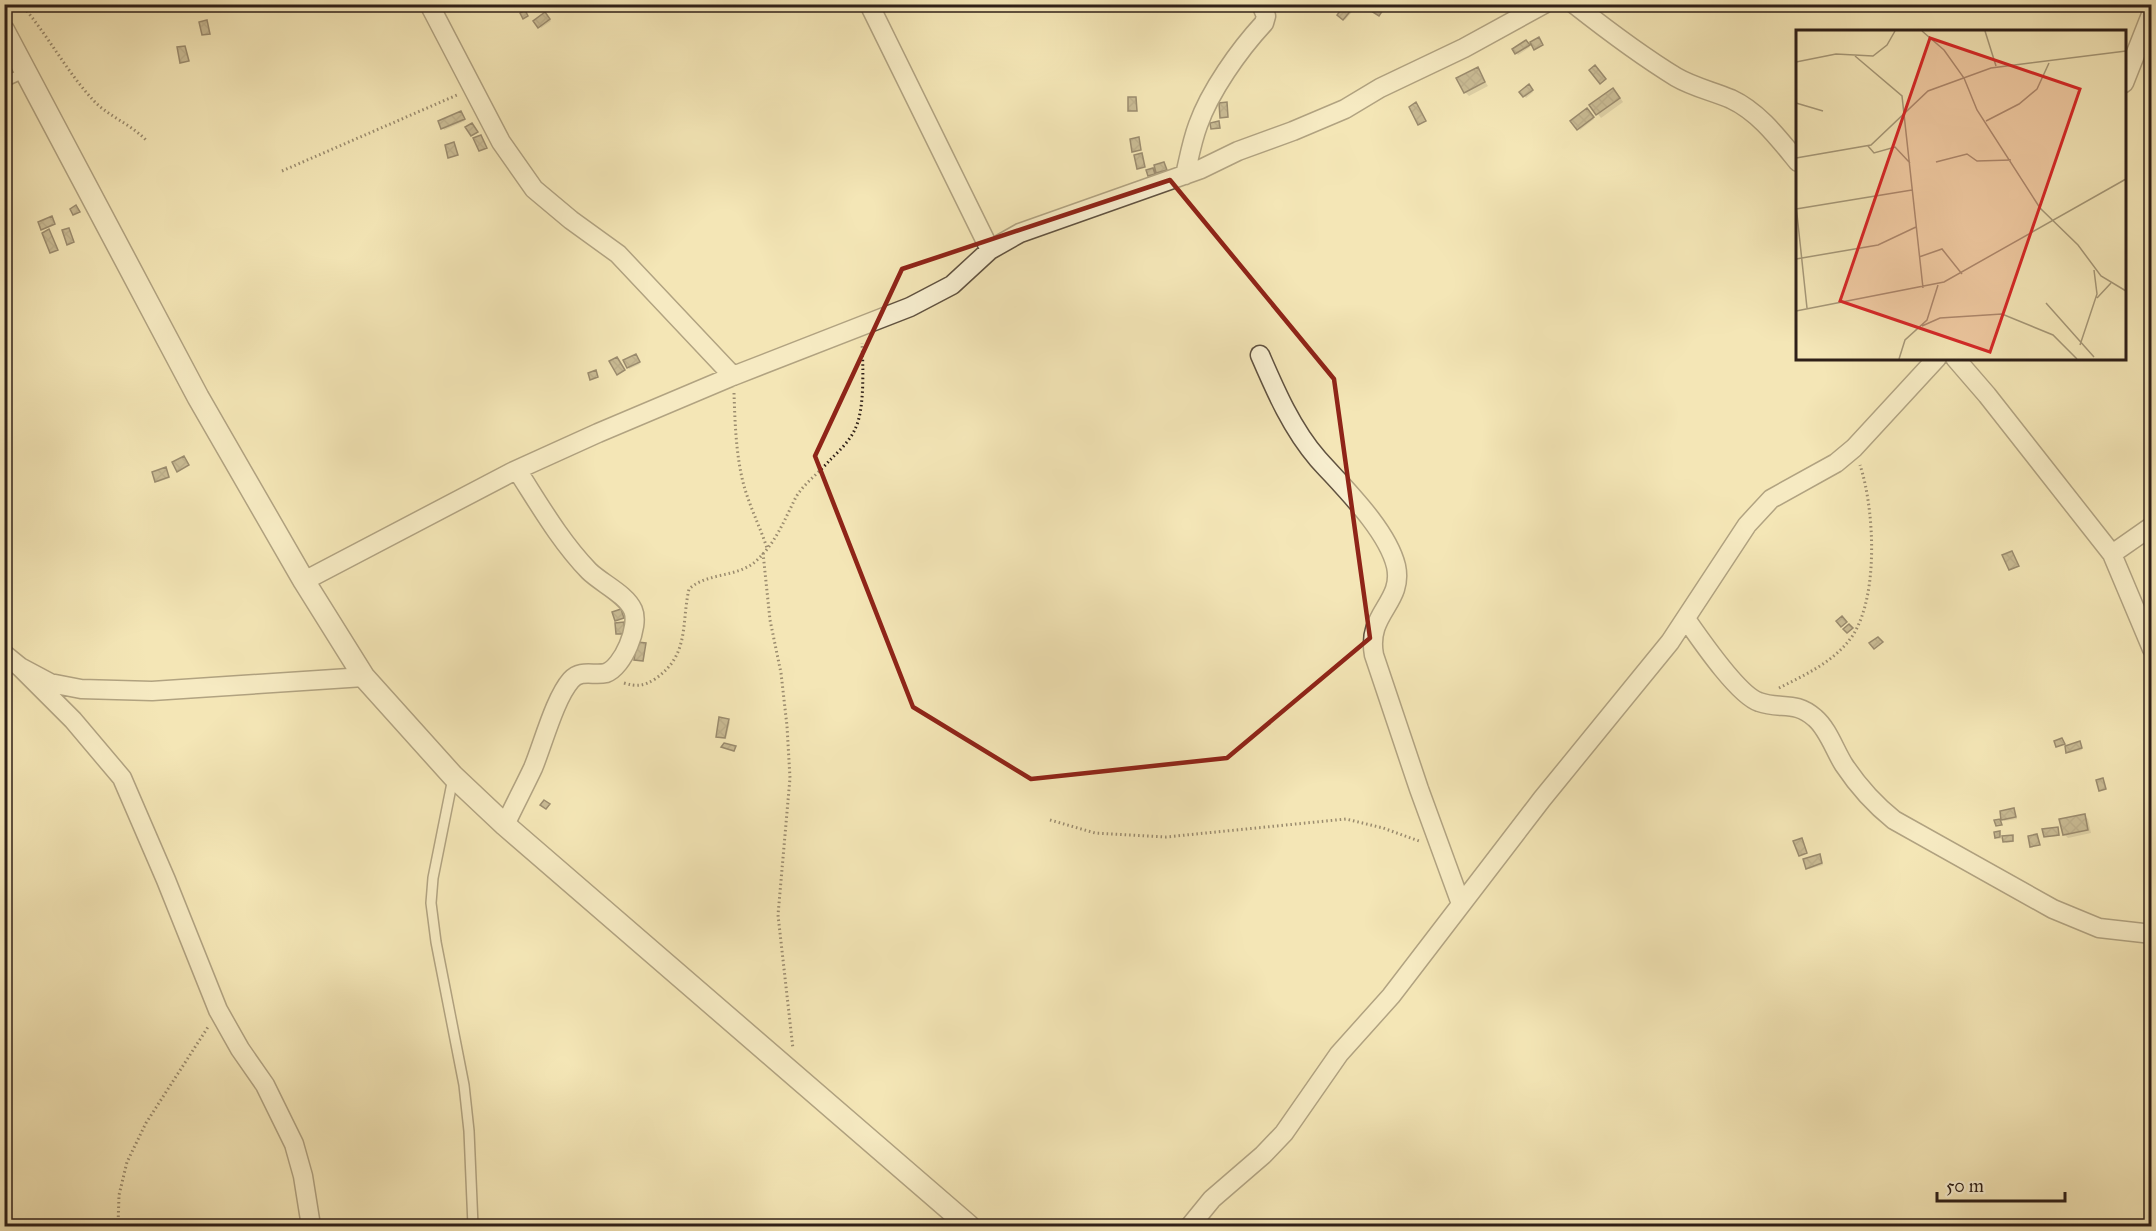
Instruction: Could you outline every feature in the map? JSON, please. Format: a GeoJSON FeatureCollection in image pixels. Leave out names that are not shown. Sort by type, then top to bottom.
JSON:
{"type":"FeatureCollection","features":[{"type":"Feature","properties":{"kind":"street"},"geometry":{"type":"LineString","coordinates":[[429,4],[501,142],[534,189],[571,220],[618,254],[733,376]]}},
{"type":"Feature","properties":{"kind":"street"},"geometry":{"type":"LineString","coordinates":[[869,4],[990,250]]}},
{"type":"Feature","properties":{"kind":"street"},"geometry":{"type":"LineString","coordinates":[[1185,175],[1197,126],[1204,108],[1215,88],[1264,23],[1266,16],[1261,4]]}},
{"type":"Feature","properties":{"kind":"street"},"geometry":{"type":"LineString","coordinates":[[304,581],[517,470],[598,433],[733,376],[910,308],[952,285],[990,250],[1020,233],[1185,175],[1238,151],[1345,110],[1380,88],[1464,48],[1544,4]]}},
{"type":"Feature","properties":{"kind":"street"},"geometry":{"type":"LineString","coordinates":[[1574,4],[1648,60],[1703,90],[1732,100],[1762,120],[1796,161]]}},
{"type":"Feature","properties":{"kind":"street"},"geometry":{"type":"LineString","coordinates":[[2126,78],[2151,12]]}},
{"type":"Feature","properties":{"kind":"street"},"geometry":{"type":"LineString","coordinates":[[4,31],[198,397],[304,581],[364,677],[453,776],[504,825],[969,1227]]}},
{"type":"Feature","properties":{"kind":"street"},"geometry":{"type":"LineString","coordinates":[[1260,355],[1281,403],[1298,430],[1317,458],[1337,478],[1376,527],[1395,562],[1398,578],[1396,592],[1375,625],[1371,640],[1372,647],[1407,756],[1461,903]]}},
{"type":"Feature","properties":{"kind":"street"},"geometry":{"type":"LineString","coordinates":[[1190,1227],[1212,1199],[1263,1155],[1284,1133],[1339,1054],[1391,996],[1542,799],[1652,666],[1686,620],[1747,525],[1764,505],[1836,463],[1854,448],[1934,360]]}},
{"type":"Feature","properties":{"kind":"street"},"geometry":{"type":"LineString","coordinates":[[1957,360],[2112,554],[2151,649]]}},
{"type":"Feature","properties":{"kind":"street"},"geometry":{"type":"LineString","coordinates":[[504,825],[532,768],[566,688],[577,675],[587,673],[597,675],[614,669],[623,657],[633,634],[635,618],[633,609],[625,598],[589,570],[546,515],[517,470]]}},
{"type":"Feature","properties":{"kind":"street"},"geometry":{"type":"LineString","coordinates":[[2112,554],[2151,526]]}},
{"type":"Feature","properties":{"kind":"street"},"geometry":{"type":"LineString","coordinates":[[1686,620],[1742,690],[1756,702],[1774,706],[1794,706],[1817,719],[1859,786],[1877,806],[1894,820],[2053,909],[2099,928],[2151,934]]}},
{"type":"Feature","properties":{"kind":"street"},"geometry":{"type":"LineString","coordinates":[[4,654],[73,720],[122,778],[218,1010],[265,1085],[294,1144],[303,1176],[311,1227]]}},
{"type":"Feature","properties":{"kind":"street"},"geometry":{"type":"LineString","coordinates":[[20,667],[50,683],[81,689],[114,691],[152,691],[364,677]]}},
{"type":"Feature","properties":{"kind":"lane"},"geometry":{"type":"LineString","coordinates":[[4,82],[26,72]]}},
{"type":"Feature","properties":{"kind":"lane"},"geometry":{"type":"LineString","coordinates":[[453,776],[433,878],[431,903],[438,954],[465,1096],[471,1153],[473,1227]]}},
{"type":"Feature","properties":{"kind":"path"},"geometry":{"type":"LineString","coordinates":[[21,4],[73,76],[96,103],[135,128],[146,140]]}},
{"type":"Feature","properties":{"kind":"path"},"geometry":{"type":"LineString","coordinates":[[282,171],[473,89]]}},
{"type":"Feature","properties":{"kind":"path"},"geometry":{"type":"LineString","coordinates":[[597,675],[634,686],[648,683],[660,676],[680,652],[689,589],[702,580],[732,573],[748,566],[767,548],[783,526],[795,499],[854,432],[858,424],[863,373],[862,326]]}},
{"type":"Feature","properties":{"kind":"path"},"geometry":{"type":"LineString","coordinates":[[733,376],[735,428],[740,471],[744,488],[767,548]]}},
{"type":"Feature","properties":{"kind":"path"},"geometry":{"type":"LineString","coordinates":[[1756,702],[1824,663],[1847,643],[1857,627],[1868,585],[1872,555],[1872,525],[1863,474],[1854,448]]}},
{"type":"Feature","properties":{"kind":"path"},"geometry":{"type":"LineString","coordinates":[[763,553],[770,620],[781,673],[788,736],[790,778],[778,915],[796,1077]]}},
{"type":"Feature","properties":{"kind":"path"},"geometry":{"type":"LineString","coordinates":[[1050,820],[1095,833],[1166,837],[1346,819],[1408,837],[1442,853]]}},
{"type":"Feature","properties":{"kind":"path"},"geometry":{"type":"LineString","coordinates":[[118,1227],[119,1195],[127,1162],[147,1123],[218,1010]]}},
{"type":"Feature","properties":{"kind":"highlighted area"},"geometry":{"type":"Polygon","coordinates":[[[1170,180],[1334,379],[1370,638],[1227,758],[1031,779],[913,707],[815,456],[902,269],[1170,180]]]}},
{"type":"Feature","properties":{"kind":"building"},"geometry":{"type":"Polygon","coordinates":[[[1345,4],[1353,8],[1343,20],[1337,15],[1345,4]]]}},
{"type":"Feature","properties":{"kind":"building"},"geometry":{"type":"Polygon","coordinates":[[[1375,4],[1385,7],[1379,16],[1371,11],[1375,4]]]}},
{"type":"Feature","properties":{"kind":"building"},"geometry":{"type":"Polygon","coordinates":[[[525,10],[528,16],[523,19],[520,13],[525,10]]]}},
{"type":"Feature","properties":{"kind":"building"},"geometry":{"type":"Polygon","coordinates":[[[545,12],[550,19],[538,28],[533,21],[545,12]]]}},
{"type":"Feature","properties":{"kind":"building"},"geometry":{"type":"Polygon","coordinates":[[[207,20],[210,34],[202,35],[199,22],[207,20]]]}},
{"type":"Feature","properties":{"kind":"building"},"geometry":{"type":"Polygon","coordinates":[[[1539,37],[1543,45],[1534,50],[1530,42],[1539,37]]]}},
{"type":"Feature","properties":{"kind":"building"},"geometry":{"type":"Polygon","coordinates":[[[1526,40],[1530,45],[1515,54],[1512,49],[1526,40]]]}},
{"type":"Feature","properties":{"kind":"building"},"geometry":{"type":"Polygon","coordinates":[[[185,46],[189,61],[180,63],[177,47],[185,46]]]}},
{"type":"Feature","properties":{"kind":"building"},"geometry":{"type":"Polygon","coordinates":[[[1595,65],[1606,79],[1600,84],[1589,70],[1595,65]]]}},
{"type":"Feature","properties":{"kind":"building"},"geometry":{"type":"Polygon","coordinates":[[[1478,67],[1485,82],[1464,93],[1456,78],[1478,67]]]}},
{"type":"Feature","properties":{"kind":"building"},"geometry":{"type":"Polygon","coordinates":[[[1529,84],[1533,90],[1523,97],[1519,92],[1529,84]]]}},
{"type":"Feature","properties":{"kind":"building"},"geometry":{"type":"Polygon","coordinates":[[[1613,88],[1620,98],[1596,115],[1589,105],[1613,88]]]}},
{"type":"Feature","properties":{"kind":"building"},"geometry":{"type":"Polygon","coordinates":[[[1128,97],[1136,97],[1137,111],[1128,111],[1128,97]]]}},
{"type":"Feature","properties":{"kind":"building"},"geometry":{"type":"Polygon","coordinates":[[[1227,102],[1228,117],[1220,118],[1219,103],[1227,102]]]}},
{"type":"Feature","properties":{"kind":"building"},"geometry":{"type":"Polygon","coordinates":[[[1416,102],[1426,121],[1418,125],[1409,107],[1416,102]]]}},
{"type":"Feature","properties":{"kind":"building"},"geometry":{"type":"Polygon","coordinates":[[[1587,108],[1594,117],[1577,130],[1570,121],[1587,108]]]}},
{"type":"Feature","properties":{"kind":"building"},"geometry":{"type":"Polygon","coordinates":[[[461,111],[465,119],[441,129],[438,121],[461,111]]]}},
{"type":"Feature","properties":{"kind":"building"},"geometry":{"type":"Polygon","coordinates":[[[1219,121],[1220,128],[1211,129],[1210,123],[1219,121]]]}},
{"type":"Feature","properties":{"kind":"building"},"geometry":{"type":"Polygon","coordinates":[[[472,123],[478,132],[471,136],[465,127],[472,123]]]}},
{"type":"Feature","properties":{"kind":"building"},"geometry":{"type":"Polygon","coordinates":[[[481,135],[487,148],[479,151],[473,138],[481,135]]]}},
{"type":"Feature","properties":{"kind":"building"},"geometry":{"type":"Polygon","coordinates":[[[1139,137],[1141,150],[1132,152],[1130,139],[1139,137]]]}},
{"type":"Feature","properties":{"kind":"building"},"geometry":{"type":"Polygon","coordinates":[[[454,142],[458,155],[448,158],[445,145],[454,142]]]}},
{"type":"Feature","properties":{"kind":"building"},"geometry":{"type":"Polygon","coordinates":[[[1142,153],[1145,167],[1137,169],[1134,155],[1142,153]]]}},
{"type":"Feature","properties":{"kind":"building"},"geometry":{"type":"Polygon","coordinates":[[[1164,162],[1167,170],[1156,173],[1154,165],[1164,162]]]}},
{"type":"Feature","properties":{"kind":"building"},"geometry":{"type":"Polygon","coordinates":[[[1153,168],[1155,174],[1148,176],[1146,170],[1153,168]]]}},
{"type":"Feature","properties":{"kind":"building"},"geometry":{"type":"Polygon","coordinates":[[[76,205],[80,212],[73,215],[70,209],[76,205]]]}},
{"type":"Feature","properties":{"kind":"building"},"geometry":{"type":"Polygon","coordinates":[[[52,216],[55,224],[41,230],[38,222],[52,216]]]}},
{"type":"Feature","properties":{"kind":"building"},"geometry":{"type":"Polygon","coordinates":[[[69,228],[74,242],[67,245],[62,230],[69,228]]]}},
{"type":"Feature","properties":{"kind":"building"},"geometry":{"type":"Polygon","coordinates":[[[49,229],[58,250],[50,253],[42,233],[49,229]]]}},
{"type":"Feature","properties":{"kind":"building"},"geometry":{"type":"Polygon","coordinates":[[[636,354],[640,362],[627,368],[623,360],[636,354]]]}},
{"type":"Feature","properties":{"kind":"building"},"geometry":{"type":"Polygon","coordinates":[[[617,357],[625,370],[617,375],[609,361],[617,357]]]}},
{"type":"Feature","properties":{"kind":"building"},"geometry":{"type":"Polygon","coordinates":[[[596,370],[598,377],[590,380],[588,373],[596,370]]]}},
{"type":"Feature","properties":{"kind":"building"},"geometry":{"type":"Polygon","coordinates":[[[184,456],[189,465],[177,472],[172,462],[184,456]]]}},
{"type":"Feature","properties":{"kind":"building"},"geometry":{"type":"Polygon","coordinates":[[[166,467],[169,477],[155,482],[152,472],[166,467]]]}},
{"type":"Feature","properties":{"kind":"building"},"geometry":{"type":"Polygon","coordinates":[[[2012,551],[2019,566],[2009,570],[2002,555],[2012,551]]]}},
{"type":"Feature","properties":{"kind":"building"},"geometry":{"type":"Polygon","coordinates":[[[621,609],[624,618],[615,621],[612,612],[621,609]]]}},
{"type":"Feature","properties":{"kind":"building"},"geometry":{"type":"Polygon","coordinates":[[[1842,616],[1847,622],[1841,627],[1836,621],[1842,616]]]}},
{"type":"Feature","properties":{"kind":"building"},"geometry":{"type":"Polygon","coordinates":[[[624,622],[625,634],[616,634],[615,623],[624,622]]]}},
{"type":"Feature","properties":{"kind":"building"},"geometry":{"type":"Polygon","coordinates":[[[1849,624],[1853,628],[1847,633],[1843,629],[1849,624]]]}},
{"type":"Feature","properties":{"kind":"building"},"geometry":{"type":"Polygon","coordinates":[[[1878,637],[1883,642],[1874,649],[1869,643],[1878,637]]]}},
{"type":"Feature","properties":{"kind":"building"},"geometry":{"type":"Polygon","coordinates":[[[637,642],[646,643],[643,661],[634,660],[637,642]]]}},
{"type":"Feature","properties":{"kind":"building"},"geometry":{"type":"Polygon","coordinates":[[[719,717],[729,719],[725,738],[716,737],[719,717]]]}},
{"type":"Feature","properties":{"kind":"building"},"geometry":{"type":"Polygon","coordinates":[[[2062,738],[2065,744],[2056,747],[2054,741],[2062,738]]]}},
{"type":"Feature","properties":{"kind":"building"},"geometry":{"type":"Polygon","coordinates":[[[2080,741],[2082,748],[2066,753],[2065,746],[2080,741]]]}},
{"type":"Feature","properties":{"kind":"building"},"geometry":{"type":"Polygon","coordinates":[[[724,743],[736,746],[734,751],[721,747],[724,743]]]}},
{"type":"Feature","properties":{"kind":"building"},"geometry":{"type":"Polygon","coordinates":[[[2103,778],[2106,789],[2099,791],[2096,780],[2103,778]]]}},
{"type":"Feature","properties":{"kind":"building"},"geometry":{"type":"Polygon","coordinates":[[[544,800],[550,804],[546,809],[540,805],[544,800]]]}},
{"type":"Feature","properties":{"kind":"building"},"geometry":{"type":"Polygon","coordinates":[[[2014,808],[2016,817],[2001,820],[2000,811],[2014,808]]]}},
{"type":"Feature","properties":{"kind":"building"},"geometry":{"type":"Polygon","coordinates":[[[2085,814],[2088,830],[2063,835],[2059,819],[2085,814]]]}},
{"type":"Feature","properties":{"kind":"building"},"geometry":{"type":"Polygon","coordinates":[[[2000,819],[2002,825],[1996,826],[1994,820],[2000,819]]]}},
{"type":"Feature","properties":{"kind":"building"},"geometry":{"type":"Polygon","coordinates":[[[2058,827],[2059,835],[2044,837],[2042,829],[2058,827]]]}},
{"type":"Feature","properties":{"kind":"building"},"geometry":{"type":"Polygon","coordinates":[[[2000,831],[2000,837],[1995,838],[1994,832],[2000,831]]]}},
{"type":"Feature","properties":{"kind":"building"},"geometry":{"type":"Polygon","coordinates":[[[2037,834],[2040,845],[2030,847],[2028,836],[2037,834]]]}},
{"type":"Feature","properties":{"kind":"building"},"geometry":{"type":"Polygon","coordinates":[[[2013,835],[2013,841],[2003,842],[2002,836],[2013,835]]]}},
{"type":"Feature","properties":{"kind":"building"},"geometry":{"type":"Polygon","coordinates":[[[1802,838],[1807,853],[1799,856],[1793,841],[1802,838]]]}},
{"type":"Feature","properties":{"kind":"building"},"geometry":{"type":"Polygon","coordinates":[[[1820,854],[1822,863],[1806,869],[1803,859],[1820,854]]]}}]}
